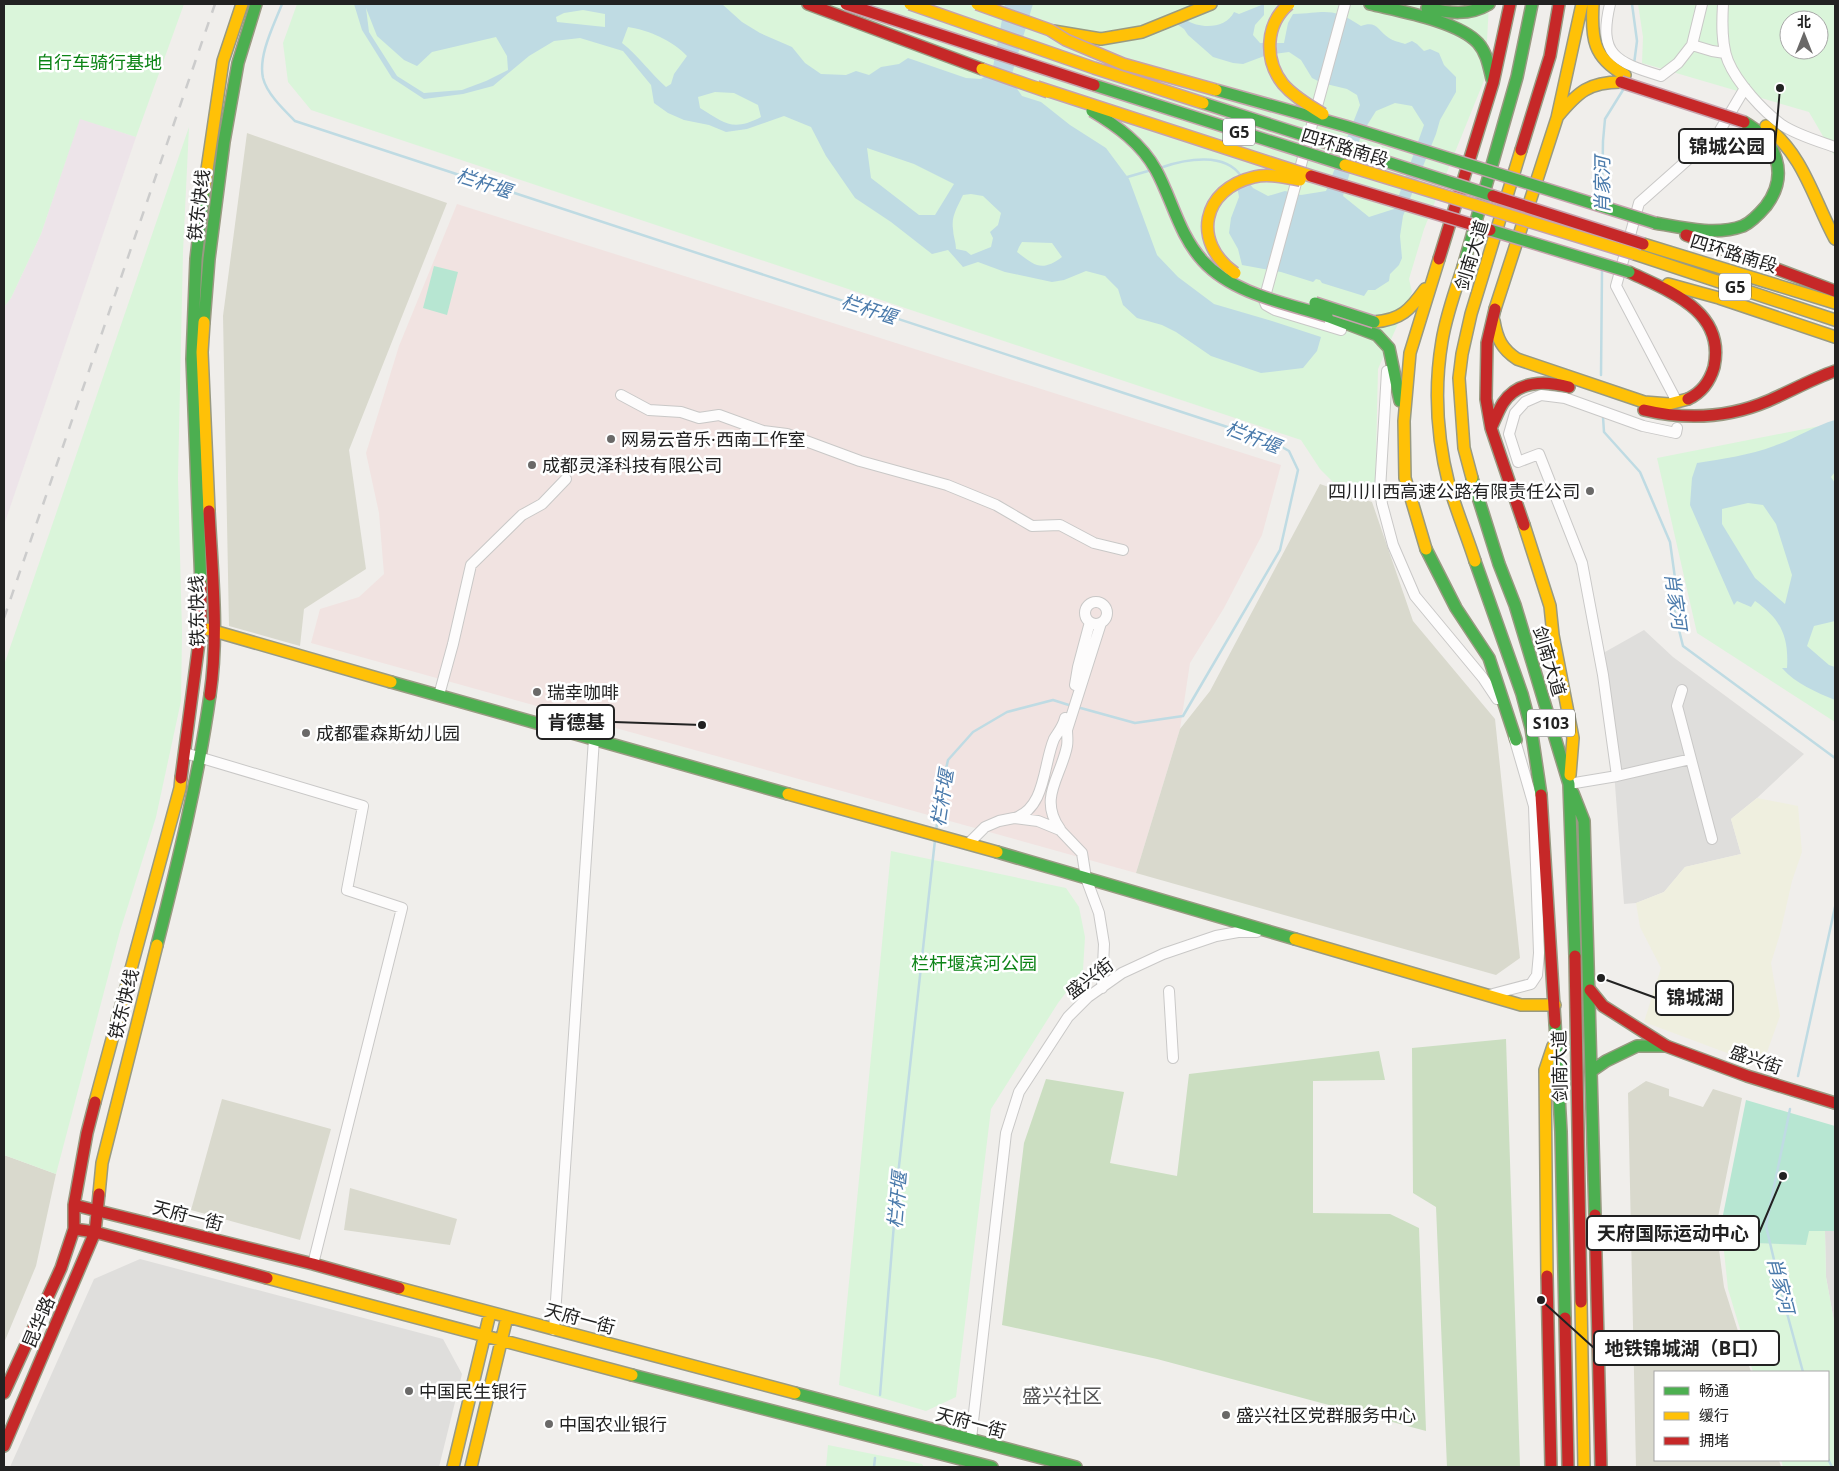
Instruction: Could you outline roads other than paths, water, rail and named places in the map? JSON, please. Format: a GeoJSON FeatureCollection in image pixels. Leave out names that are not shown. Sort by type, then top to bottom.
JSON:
{"type":"FeatureCollection","features":[{"type":"Feature","properties":{"kind":"main road","name":"铁东快线"},"geometry":{"type":"LineString","coordinates":[[74,1204],[87,1133],[180,788],[185,753],[201,627],[201,578],[192,359],[196,259],[210,142],[222,70],[242,4]]}},
{"type":"Feature","properties":{"kind":"main road","name":"铁东快线"},"geometry":{"type":"LineString","coordinates":[[97,1211],[102,1163],[107,1140],[182,845],[201,757],[213,675],[215,631],[202,352],[209,259],[224,142],[238,63],[256,4]]}},
{"type":"Feature","properties":{"kind":"main road"},"geometry":{"type":"LineString","coordinates":[[808,4],[1038,88],[1351,189],[1719,298],[1835,337]]}},
{"type":"Feature","properties":{"kind":"main road","name":"四环路南段"},"geometry":{"type":"LineString","coordinates":[[846,4],[1262,140],[1635,254],[1835,320]]}},
{"type":"Feature","properties":{"kind":"main road","name":"四环路南段"},"geometry":{"type":"LineString","coordinates":[[910,4],[1104,71],[1643,244],[1835,303]]}},
{"type":"Feature","properties":{"kind":"main road"},"geometry":{"type":"LineString","coordinates":[[977,4],[1050,30],[1101,38],[1142,32],[1211,4]]}},
{"type":"Feature","properties":{"kind":"main road"},"geometry":{"type":"LineString","coordinates":[[1289,4],[1280,10],[1272,24],[1271,60],[1278,79],[1297,98],[1345,126]]}},
{"type":"Feature","properties":{"kind":"main road"},"geometry":{"type":"LineString","coordinates":[[1370,4],[1454,27],[1476,40],[1488,60],[1493,83]]}},
{"type":"Feature","properties":{"kind":"main road"},"geometry":{"type":"LineString","coordinates":[[1412,4],[1447,13],[1466,13],[1488,4]]}},
{"type":"Feature","properties":{"kind":"main road"},"geometry":{"type":"LineString","coordinates":[[1510,4],[1493,83],[1410,353],[1404,421],[1405,478],[1426,546],[1456,608],[1489,658],[1516,740]]}},
{"type":"Feature","properties":{"kind":"main road","name":"剑南大道"},"geometry":{"type":"LineString","coordinates":[[1532,4],[1528,31],[1478,221],[1454,294],[1442,339],[1437,399],[1438,433],[1449,485],[1512,662],[1531,728],[1542,800],[1555,1006],[1554,1043],[1561,1132],[1568,1467]]}},
{"type":"Feature","properties":{"kind":"main road","name":"剑南大道"},"geometry":{"type":"LineString","coordinates":[[1559,4],[1550,56],[1471,314],[1458,378],[1464,448],[1476,494],[1499,564],[1515,605],[1569,784],[1573,868],[1584,1467]]}},
{"type":"Feature","properties":{"kind":"main road"},"geometry":{"type":"LineString","coordinates":[[1582,4],[1556,118],[1493,314],[1487,343],[1485,369],[1486,399],[1490,428],[1525,527],[1550,606],[1553,635],[1573,738],[1569,784],[1584,821],[1593,1070],[1601,1467]]}},
{"type":"Feature","properties":{"kind":"main road"},"geometry":{"type":"LineString","coordinates":[[1593,4],[1592,29],[1595,44],[1603,59],[1617,71],[1629,73],[1773,130],[1795,155],[1806,175],[1826,224],[1835,239]]}},
{"type":"Feature","properties":{"kind":"main road"},"geometry":{"type":"LineString","coordinates":[[1050,30],[1066,40],[1123,64],[1345,126],[1655,223],[1835,291]]}},
{"type":"Feature","properties":{"kind":"main road"},"geometry":{"type":"LineString","coordinates":[[1556,118],[1577,94],[1585,89],[1629,73]]}},
{"type":"Feature","properties":{"kind":"main road"},"geometry":{"type":"LineString","coordinates":[[1038,88],[1082,106],[1134,140],[1155,169],[1184,232],[1196,252],[1213,270],[1240,287],[1377,335],[1389,348],[1404,421]]}},
{"type":"Feature","properties":{"kind":"main road"},"geometry":{"type":"LineString","coordinates":[[1655,223],[1701,231],[1728,229],[1743,225],[1757,217],[1767,206],[1774,196],[1778,184],[1777,159],[1774,148],[1745,118]]}},
{"type":"Feature","properties":{"kind":"main road"},"geometry":{"type":"LineString","coordinates":[[1351,189],[1286,177],[1256,177],[1238,184],[1221,195],[1208,214],[1206,233],[1213,252],[1231,271],[1244,278],[1374,322],[1390,321],[1411,309],[1433,276]]}},
{"type":"Feature","properties":{"kind":"main road"},"geometry":{"type":"LineString","coordinates":[[1493,314],[1496,340],[1509,354],[1517,359],[1644,402],[1678,403],[1693,397],[1704,386],[1714,369],[1716,356],[1710,329],[1704,319],[1691,306],[1671,292],[1629,272]]}},
{"type":"Feature","properties":{"kind":"main road"},"geometry":{"type":"LineString","coordinates":[[1490,428],[1507,398],[1519,389],[1534,382],[1552,382],[1645,411],[1671,416],[1710,417],[1735,413],[1758,405],[1835,371]]}},
{"type":"Feature","properties":{"kind":"main road"},"geometry":{"type":"LineString","coordinates":[[201,627],[920,832],[968,844],[1278,934]]}},
{"type":"Feature","properties":{"kind":"main road","name":"盛兴街"},"geometry":{"type":"LineString","coordinates":[[1278,934],[1521,1005],[1555,1006]]}},
{"type":"Feature","properties":{"kind":"main road"},"geometry":{"type":"LineString","coordinates":[[1590,990],[1603,1006],[1666,1046]]}},
{"type":"Feature","properties":{"kind":"main road"},"geometry":{"type":"LineString","coordinates":[[1551,1467],[1548,1384],[1545,1070],[1554,1043]]}},
{"type":"Feature","properties":{"kind":"main road"},"geometry":{"type":"LineString","coordinates":[[1593,1070],[1606,1061],[1637,1046],[1666,1046]]}},
{"type":"Feature","properties":{"kind":"main road","name":"盛兴街"},"geometry":{"type":"LineString","coordinates":[[1666,1046],[1747,1076],[1835,1103]]}},
{"type":"Feature","properties":{"kind":"main road","name":"天府一街"},"geometry":{"type":"LineString","coordinates":[[74,1204],[313,1264],[490,1313],[1076,1467]]}},
{"type":"Feature","properties":{"kind":"main road","name":"昆华路"},"geometry":{"type":"LineString","coordinates":[[4,1393],[61,1268],[74,1228],[74,1204]]}},
{"type":"Feature","properties":{"kind":"main road","name":"昆华路"},"geometry":{"type":"LineString","coordinates":[[4,1446],[95,1232],[97,1211]]}},
{"type":"Feature","properties":{"kind":"main road"},"geometry":{"type":"LineString","coordinates":[[74,1228],[967,1464],[992,1467]]}},
{"type":"Feature","properties":{"kind":"main road"},"geometry":{"type":"LineString","coordinates":[[453,1467],[490,1313]]}},
{"type":"Feature","properties":{"kind":"main road"},"geometry":{"type":"LineString","coordinates":[[471,1467],[507,1317]]}},
{"type":"Feature","properties":{"kind":"main road"},"geometry":{"type":"LineString","coordinates":[[967,1464],[971,1439]]}},
{"type":"Feature","properties":{"kind":"street"},"geometry":{"type":"LineString","coordinates":[[1440,4],[1463,8],[1477,4]]}},
{"type":"Feature","properties":{"kind":"street"},"geometry":{"type":"LineString","coordinates":[[1610,4],[1606,23],[1608,47],[1629,73],[1661,76],[1678,63],[1692,45],[1702,4]]}},
{"type":"Feature","properties":{"kind":"street"},"geometry":{"type":"LineString","coordinates":[[1723,4],[1722,22],[1725,53],[1745,88],[1783,126],[1835,147]]}},
{"type":"Feature","properties":{"kind":"street"},"geometry":{"type":"LineString","coordinates":[[1344,5],[1264,300],[1266,305],[1275,310],[1361,336],[1376,346],[1386,361],[1388,376],[1380,490],[1393,545],[1414,596],[1483,678],[1502,707],[1516,740],[1534,806],[1539,953],[1537,975],[1531,984],[1489,995]]}},
{"type":"Feature","properties":{"kind":"street"},"geometry":{"type":"LineString","coordinates":[[1692,45],[1725,53]]}},
{"type":"Feature","properties":{"kind":"street"},"geometry":{"type":"LineString","coordinates":[[1676,400],[1616,286],[1640,203],[1719,132],[1745,88]]}},
{"type":"Feature","properties":{"kind":"street"},"geometry":{"type":"LineString","coordinates":[[620,395],[649,410],[681,412],[699,418],[719,415],[763,431],[787,434],[860,461],[946,485],[996,505],[1032,526],[1060,525],[1094,543],[1123,550]]}},
{"type":"Feature","properties":{"kind":"street"},"geometry":{"type":"LineString","coordinates":[[1617,776],[1603,675],[1582,563],[1539,454],[1518,462],[1509,434],[1515,413],[1525,402],[1542,395],[1565,398],[1643,426],[1676,433],[1677,428]]}},
{"type":"Feature","properties":{"kind":"street"},"geometry":{"type":"LineString","coordinates":[[440,695],[471,565],[522,515],[542,504],[566,479]]}},
{"type":"Feature","properties":{"kind":"street"},"geometry":{"type":"LineString","coordinates":[[1096,623],[1088,665],[1079,680],[1067,722],[1067,746],[1051,796],[1050,808],[1052,818],[1060,830],[1082,853],[1086,878],[1099,913],[1102,929],[1104,944],[1102,988]]}},
{"type":"Feature","properties":{"kind":"street"},"geometry":{"type":"LineString","coordinates":[[1682,690],[1677,706],[1712,839]]}},
{"type":"Feature","properties":{"kind":"street"},"geometry":{"type":"LineString","coordinates":[[968,844],[985,827],[998,821],[1014,818],[1026,812],[1037,798],[1054,739],[1067,722]]}},
{"type":"Feature","properties":{"kind":"street"},"geometry":{"type":"LineString","coordinates":[[554,1330],[594,739]]}},
{"type":"Feature","properties":{"kind":"street"},"geometry":{"type":"LineString","coordinates":[[185,753],[363,806],[347,890],[402,908],[313,1264]]}},
{"type":"Feature","properties":{"kind":"street"},"geometry":{"type":"LineString","coordinates":[[1569,784],[1617,776],[1691,759]]}},
{"type":"Feature","properties":{"kind":"street"},"geometry":{"type":"LineString","coordinates":[[1014,818],[1038,821],[1060,830]]}},
{"type":"Feature","properties":{"kind":"street","name":"盛兴街"},"geometry":{"type":"LineString","coordinates":[[971,1439],[1006,1133],[1019,1092],[1068,1017],[1088,997],[1122,973],[1191,943],[1238,932],[1278,934]]}},
{"type":"Feature","properties":{"kind":"street"},"geometry":{"type":"LineString","coordinates":[[1169,991],[1173,1058]]}},
{"type":"Feature","properties":{"kind":"water"},"geometry":{"type":"Polygon","coordinates":[[[354,4],[722,4],[742,22],[760,33],[792,47],[805,63],[821,74],[846,75],[856,71],[869,75],[881,67],[899,64],[908,58],[966,78],[981,79],[992,72],[1005,4],[1033,4],[1011,77],[1011,80],[1022,96],[1041,102],[1070,125],[1106,148],[1129,179],[1157,255],[1178,277],[1214,304],[1321,337],[1317,351],[1303,368],[1261,373],[1211,356],[1176,332],[1162,325],[1137,318],[1123,305],[1118,289],[1105,276],[1086,271],[1064,280],[1052,282],[1005,272],[978,262],[963,267],[948,250],[932,254],[891,222],[855,198],[826,156],[811,127],[784,116],[747,129],[726,132],[709,125],[684,120],[668,113],[654,103],[651,85],[623,51],[580,38],[554,41],[529,56],[493,86],[463,94],[424,99],[392,78],[362,30],[354,4]],[[366,8],[369,32],[397,76],[424,93],[462,90],[508,70],[507,56],[496,37],[432,52],[417,66],[404,60],[377,36],[366,8]],[[583,10],[564,13],[556,17],[557,22],[605,27],[605,14],[583,10]],[[628,27],[622,43],[666,87],[671,84],[674,74],[687,56],[660,37],[628,27]],[[715,92],[698,97],[700,108],[729,124],[743,124],[761,117],[758,105],[734,93],[715,92]],[[867,148],[871,178],[919,215],[935,215],[954,184],[914,164],[867,148]],[[971,194],[963,195],[955,211],[953,232],[956,249],[966,251],[971,255],[991,247],[993,238],[990,232],[998,225],[1001,213],[983,196],[971,194]],[[1022,242],[1017,252],[1034,264],[1044,266],[1062,257],[1052,243],[1022,242]]]}},
{"type":"Feature","properties":{"kind":"water"},"geometry":{"type":"Polygon","coordinates":[[[1264,4],[1264,15],[1255,25],[1253,35],[1260,43],[1284,43],[1288,23],[1293,14],[1335,13],[1361,26],[1374,25],[1392,40],[1405,44],[1412,41],[1424,51],[1430,49],[1439,53],[1444,65],[1456,77],[1456,92],[1440,120],[1403,216],[1400,236],[1402,258],[1399,265],[1390,274],[1389,281],[1375,290],[1368,290],[1364,296],[1322,283],[1320,280],[1316,279],[1313,282],[1281,272],[1242,265],[1238,249],[1229,233],[1231,218],[1239,197],[1237,186],[1244,176],[1253,188],[1268,196],[1285,191],[1301,195],[1326,191],[1360,105],[1357,95],[1347,89],[1322,83],[1312,78],[1301,60],[1289,52],[1267,55],[1243,64],[1233,63],[1213,57],[1174,22],[1186,20],[1198,25],[1212,26],[1225,22],[1234,12],[1239,14],[1264,4]],[[1395,103],[1376,111],[1361,135],[1343,196],[1369,217],[1394,209],[1424,125],[1412,106],[1395,103]]]}},
{"type":"Feature","properties":{"kind":"water"},"geometry":{"type":"Polygon","coordinates":[[[1835,420],[1835,472],[1831,477],[1835,483],[1835,621],[1814,626],[1807,646],[1829,665],[1835,667],[1835,700],[1800,683],[1782,668],[1787,668],[1785,638],[1777,622],[1764,608],[1755,601],[1751,607],[1737,601],[1734,605],[1690,505],[1692,478],[1697,463],[1765,449],[1835,420]],[[1748,503],[1722,509],[1722,524],[1755,578],[1785,604],[1792,575],[1776,524],[1763,505],[1748,503]]]}},
{"type":"Feature","properties":{"kind":"waterway","name":"栏杆堰"},"geometry":{"type":"LineString","coordinates":[[282,4],[265,50],[262,69],[265,84],[272,96],[295,121],[1273,442],[1289,451],[1298,470],[1280,550],[1183,716],[1135,723],[1077,707]]}},
{"type":"Feature","properties":{"kind":"waterway","name":"肖家河"},"geometry":{"type":"LineString","coordinates":[[1632,4],[1637,41],[1634,64]]}},
{"type":"Feature","properties":{"kind":"waterway","name":"肖家河"},"geometry":{"type":"LineString","coordinates":[[1602,199],[1605,119],[1623,90]]}},
{"type":"Feature","properties":{"kind":"waterway"},"geometry":{"type":"LineString","coordinates":[[1163,167],[1194,160],[1215,160],[1234,168],[1241,176]]}},
{"type":"Feature","properties":{"kind":"waterway"},"geometry":{"type":"LineString","coordinates":[[1124,178],[1148,171]]}},
{"type":"Feature","properties":{"kind":"waterway","name":"肖家河"},"geometry":{"type":"LineString","coordinates":[[1601,375],[1602,270]]}},
{"type":"Feature","properties":{"kind":"waterway","name":"肖家河"},"geometry":{"type":"LineString","coordinates":[[1603,417],[1604,432],[1640,472],[1670,542],[1675,578],[1675,614],[1683,646],[1835,758]]}},
{"type":"Feature","properties":{"kind":"waterway","name":"栏杆堰"},"geometry":{"type":"LineString","coordinates":[[936,832],[941,791],[948,760],[973,732],[1007,712],[1053,700],[1072,706]]}},
{"type":"Feature","properties":{"kind":"waterway","name":"栏杆堰"},"geometry":{"type":"LineString","coordinates":[[880,1395],[898,1175],[935,840]]}},
{"type":"Feature","properties":{"kind":"waterway","name":"肖家河"},"geometry":{"type":"LineString","coordinates":[[1798,1076],[1835,907]]}},
{"type":"Feature","properties":{"kind":"waterway","name":"肖家河"},"geometry":{"type":"LineString","coordinates":[[1790,1109],[1766,1226],[1803,1371]]}},
{"type":"Feature","properties":{"kind":"waterway"},"geometry":{"type":"LineString","coordinates":[[874,1467],[875,1458]]}},
{"type":"Feature","properties":{"kind":"waterway","name":"肖家河"},"geometry":{"type":"LineString","coordinates":[[1829,1461],[1832,1467]]}},
{"type":"Feature","properties":{"kind":"railway"},"geometry":{"type":"LineString","coordinates":[[4,618],[215,4]]}},
{"type":"Feature","properties":{"kind":"place","name":"锦城公园"},"geometry":{"type":"Point","coordinates":[1780,88]}},
{"type":"Feature","properties":{"kind":"place","name":"网易云音乐·西南工作室"},"geometry":{"type":"Point","coordinates":[611,439]}},
{"type":"Feature","properties":{"kind":"place","name":"成都灵泽科技有限公司"},"geometry":{"type":"Point","coordinates":[532,465]}},
{"type":"Feature","properties":{"kind":"place","name":"四川川西高速公路有限责任公司"},"geometry":{"type":"Point","coordinates":[1590,491]}},
{"type":"Feature","properties":{"kind":"place","name":"瑞幸咖啡"},"geometry":{"type":"Point","coordinates":[537,692]}},
{"type":"Feature","properties":{"kind":"place","name":"肯德基"},"geometry":{"type":"Point","coordinates":[702,725]}},
{"type":"Feature","properties":{"kind":"place","name":"成都霍森斯幼儿园"},"geometry":{"type":"Point","coordinates":[306,733]}},
{"type":"Feature","properties":{"kind":"place","name":"锦城湖"},"geometry":{"type":"Point","coordinates":[1601,978]}},
{"type":"Feature","properties":{"kind":"place","name":"天府国际运动中心"},"geometry":{"type":"Point","coordinates":[1783,1176]}},
{"type":"Feature","properties":{"kind":"place","name":"地铁锦城湖（B口）"},"geometry":{"type":"Point","coordinates":[1541,1300]}},
{"type":"Feature","properties":{"kind":"place","name":"中国民生银行"},"geometry":{"type":"Point","coordinates":[409,1391]}},
{"type":"Feature","properties":{"kind":"place","name":"盛兴社区党群服务中心"},"geometry":{"type":"Point","coordinates":[1226,1415]}},
{"type":"Feature","properties":{"kind":"place","name":"中国农业银行"},"geometry":{"type":"Point","coordinates":[549,1424]}},
{"type":"Feature","properties":{"kind":"district","name":"盛兴社区"},"geometry":{"type":"Point","coordinates":[1062,1395]}},
{"type":"Feature","properties":{"kind":"park label","name":"自行车骑行基地"},"geometry":{"type":"Point","coordinates":[99,62]}},
{"type":"Feature","properties":{"kind":"park label","name":"栏杆堰滨河公园"},"geometry":{"type":"Point","coordinates":[974,963]}}]}
